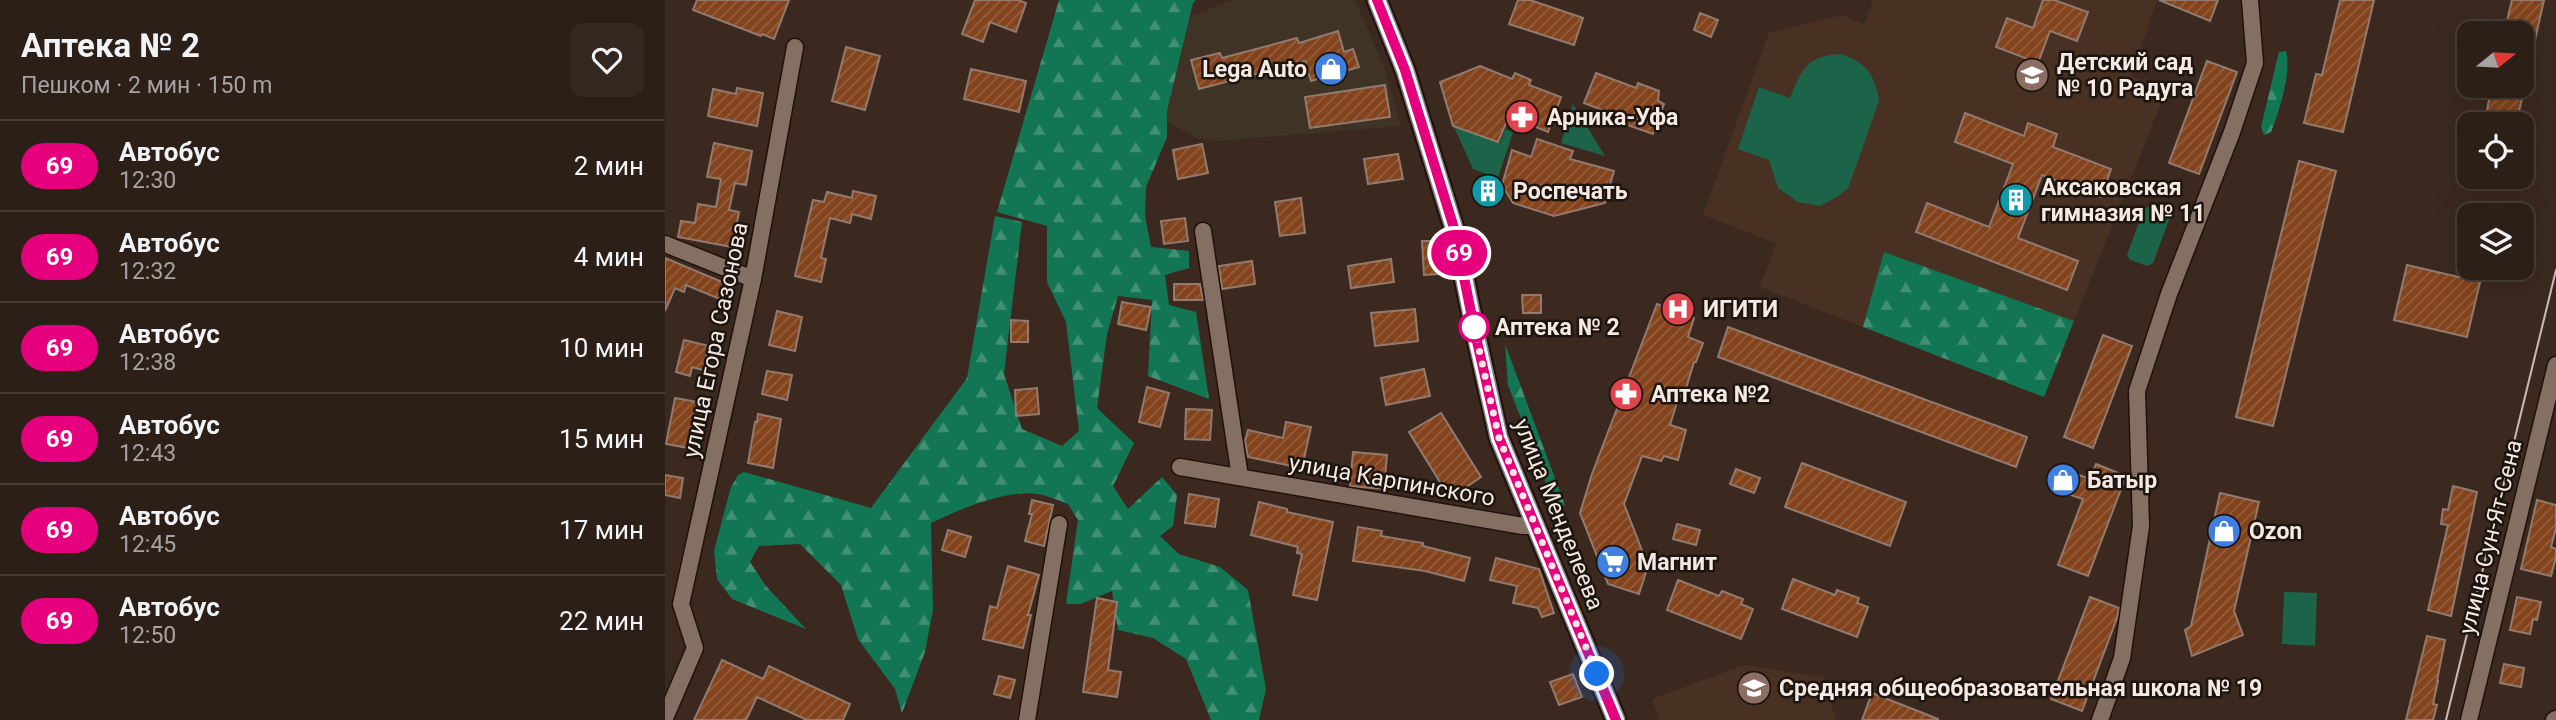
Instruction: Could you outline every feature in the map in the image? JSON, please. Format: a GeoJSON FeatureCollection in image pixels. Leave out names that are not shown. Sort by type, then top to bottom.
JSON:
{"type":"FeatureCollection","features":[{"type":"Feature","properties":{"kind":"main road","name":"улица Менделеева"},"geometry":{"type":"LineString","coordinates":[[1377,0],[1405,70],[1454,228],[1499,438],[1616,720]]}},
{"type":"Feature","properties":{"kind":"street"},"geometry":{"type":"LineString","coordinates":[[2100,720],[2122,658],[2141,526],[2137,391],[2169,294],[2232,132],[2255,63],[2250,0]]}},
{"type":"Feature","properties":{"kind":"street","name":"улица Егора Сазонова"},"geometry":{"type":"LineString","coordinates":[[665,718],[695,648],[681,604],[753,279],[795,47]]}},
{"type":"Feature","properties":{"kind":"street"},"geometry":{"type":"LineString","coordinates":[[1203,231],[1240,477]]}},
{"type":"Feature","properties":{"kind":"street"},"geometry":{"type":"LineString","coordinates":[[665,244],[753,279]]}},
{"type":"Feature","properties":{"kind":"street","name":"улица Сун-Ят-Сена"},"geometry":{"type":"LineString","coordinates":[[2469,720],[2556,365]]}},
{"type":"Feature","properties":{"kind":"street","name":"улица Карпинского"},"geometry":{"type":"LineString","coordinates":[[1180,467],[1535,526]]}},
{"type":"Feature","properties":{"kind":"street"},"geometry":{"type":"LineString","coordinates":[[1027,720],[1059,524]]}},
{"type":"Feature","properties":{"kind":"shaded area"},"geometry":{"type":"Polygon","coordinates":[[[1233,0],[1355,0],[1383,65],[1401,126],[1217,141],[1199,139],[1153,115],[1168,25],[1233,0]]]}},
{"type":"Feature","properties":{"kind":"shaded area"},"geometry":{"type":"Polygon","coordinates":[[[1873,0],[2157,0],[2132,76],[2166,90],[2044,397],[1760,287],[1776,243],[1703,215],[1769,33],[1842,15],[1864,24],[1873,0]]]}},
{"type":"Feature","properties":{"kind":"shaded area","name":"Средняя общеобразовательная школа № 19"},"geometry":{"type":"Polygon","coordinates":[[[1744,665],[1823,677],[1836,720],[1659,720],[1652,699],[1744,665]]]}},
{"type":"Feature","properties":{"kind":"green space"},"geometry":{"type":"Polygon","coordinates":[[[1059,0],[1196,0],[1193,3],[1167,111],[1167,137],[1146,187],[1145,216],[1151,247],[1189,251],[1189,268],[1165,275],[1169,305],[1196,312],[1209,399],[1148,376],[1152,300],[1118,296],[1107,334],[1097,408],[1134,443],[1113,486],[1128,509],[1162,477],[1177,495],[1173,526],[1160,536],[1179,554],[1220,567],[1248,590],[1266,689],[1259,720],[1211,720],[1186,659],[1153,638],[1118,630],[1112,591],[1081,604],[1066,604],[1078,520],[1068,504],[1045,496],[1029,493],[1000,497],[931,523],[933,610],[925,652],[902,713],[895,689],[858,639],[841,585],[800,544],[759,546],[750,562],[766,586],[806,629],[732,599],[717,579],[714,551],[731,487],[738,475],[744,472],[871,508],[967,378],[995,216],[1022,222],[1004,374],[1022,429],[1062,446],[1079,431],[1066,322],[1047,282],[1047,226],[997,212],[1059,0]]]}},
{"type":"Feature","properties":{"kind":"green space"},"geometry":{"type":"Polygon","coordinates":[[[2286,51],[2286,80],[2281,103],[2271,132],[2264,135],[2261,127],[2279,52],[2286,51]]]}},
{"type":"Feature","properties":{"kind":"green space"},"geometry":{"type":"Polygon","coordinates":[[[1841,54],[1857,61],[1868,71],[1879,101],[1848,189],[1820,206],[1798,202],[1778,188],[1769,160],[1738,149],[1759,87],[1790,98],[1807,66],[1820,58],[1841,54]]]}},
{"type":"Feature","properties":{"kind":"green space"},"geometry":{"type":"Polygon","coordinates":[[[1573,104],[1605,156],[1561,143],[1573,104]]]}},
{"type":"Feature","properties":{"kind":"green space"},"geometry":{"type":"Polygon","coordinates":[[[1454,127],[1500,143],[1505,129],[1513,132],[1498,178],[1473,169],[1454,127]]]}},
{"type":"Feature","properties":{"kind":"green space"},"geometry":{"type":"Polygon","coordinates":[[[2149,207],[2165,214],[2169,220],[2153,263],[2147,266],[2130,260],[2127,255],[2144,209],[2149,207]]]}},
{"type":"Feature","properties":{"kind":"green space"},"geometry":{"type":"Polygon","coordinates":[[[1884,252],[2074,321],[2044,397],[1863,327],[1884,252]]]}},
{"type":"Feature","properties":{"kind":"green space"},"geometry":{"type":"Polygon","coordinates":[[[1505,344],[1565,505],[1556,509],[1508,385],[1505,344]]]}},
{"type":"Feature","properties":{"kind":"green space"},"geometry":{"type":"Polygon","coordinates":[[[2284,592],[2317,593],[2315,646],[2282,644],[2284,592]]]}},
{"type":"Feature","properties":{"kind":"building"},"geometry":{"type":"Polygon","coordinates":[[[697,0],[789,0],[774,39],[693,10],[697,0]]]}},
{"type":"Feature","properties":{"kind":"building"},"geometry":{"type":"Polygon","coordinates":[[[975,0],[1018,0],[1026,3],[1016,32],[990,22],[983,42],[962,34],[975,0]]]}},
{"type":"Feature","properties":{"kind":"building"},"geometry":{"type":"Polygon","coordinates":[[[1518,0],[1530,0],[1583,18],[1574,45],[1509,24],[1518,0]]]}},
{"type":"Feature","properties":{"kind":"building"},"geometry":{"type":"Polygon","coordinates":[[[2043,0],[2054,0],[2088,12],[2077,41],[2050,31],[2038,63],[1996,47],[2007,18],[2033,28],[2043,0]]]}},
{"type":"Feature","properties":{"kind":"building"},"geometry":{"type":"Polygon","coordinates":[[[2159,0],[2218,0],[2210,21],[2159,0]]]}},
{"type":"Feature","properties":{"kind":"building"},"geometry":{"type":"Polygon","coordinates":[[[2340,0],[2374,0],[2343,132],[2304,123],[2316,74],[2322,75],[2340,0]]]}},
{"type":"Feature","properties":{"kind":"building"},"geometry":{"type":"Polygon","coordinates":[[[2512,0],[2544,0],[2534,44],[2534,21],[2507,21],[2512,0]]]}},
{"type":"Feature","properties":{"kind":"building"},"geometry":{"type":"Polygon","coordinates":[[[1700,13],[1718,20],[1711,37],[1694,30],[1700,13]]]}},
{"type":"Feature","properties":{"kind":"building"},"geometry":{"type":"Polygon","coordinates":[[[1338,31],[1344,52],[1353,49],[1359,67],[1311,81],[1305,61],[1199,89],[1191,60],[1220,53],[1222,58],[1297,38],[1299,43],[1338,31]]]}},
{"type":"Feature","properties":{"kind":"building"},"geometry":{"type":"Polygon","coordinates":[[[846,47],[880,56],[865,110],[832,101],[846,47]]]}},
{"type":"Feature","properties":{"kind":"building"},"geometry":{"type":"Polygon","coordinates":[[[2207,61],[2237,72],[2199,174],[2169,163],[2207,61]]]}},
{"type":"Feature","properties":{"kind":"building"},"geometry":{"type":"Polygon","coordinates":[[[1480,66],[1512,79],[1515,73],[1531,80],[1529,85],[1561,97],[1548,132],[1509,116],[1498,142],[1453,126],[1440,82],[1480,66]]]}},
{"type":"Feature","properties":{"kind":"building"},"geometry":{"type":"Polygon","coordinates":[[[971,69],[1026,81],[1019,112],[964,99],[971,69]]]}},
{"type":"Feature","properties":{"kind":"building"},"geometry":{"type":"Polygon","coordinates":[[[1596,73],[1636,88],[1638,83],[1659,91],[1658,101],[1664,104],[1653,134],[1616,121],[1618,116],[1584,103],[1596,73]]]}},
{"type":"Feature","properties":{"kind":"building"},"geometry":{"type":"Polygon","coordinates":[[[1385,85],[1390,117],[1310,128],[1305,97],[1385,85]]]}},
{"type":"Feature","properties":{"kind":"building"},"geometry":{"type":"Polygon","coordinates":[[[737,88],[763,93],[757,126],[708,116],[713,89],[736,94],[737,88]]]}},
{"type":"Feature","properties":{"kind":"building"},"geometry":{"type":"Polygon","coordinates":[[[2489,98],[2522,98],[2519,112],[2487,112],[2489,98]]]}},
{"type":"Feature","properties":{"kind":"building","name":"Аксаковская гимназия № 11"},"geometry":{"type":"Polygon","coordinates":[[[1965,113],[2024,136],[2028,123],[2057,134],[2053,147],[2111,169],[2101,197],[2042,175],[2018,238],[2078,261],[2067,290],[1916,232],[1927,203],[1989,227],[2013,164],[1955,142],[1965,113]]]}},
{"type":"Feature","properties":{"kind":"building"},"geometry":{"type":"Polygon","coordinates":[[[1537,139],[1573,151],[1570,159],[1614,171],[1605,203],[1554,216],[1513,203],[1502,185],[1512,150],[1531,157],[1537,139]]]}},
{"type":"Feature","properties":{"kind":"building"},"geometry":{"type":"Polygon","coordinates":[[[714,143],[752,151],[746,185],[735,183],[729,210],[739,212],[732,247],[678,237],[681,221],[695,223],[698,204],[716,207],[721,179],[707,177],[714,143]]]}},
{"type":"Feature","properties":{"kind":"building"},"geometry":{"type":"Polygon","coordinates":[[[1202,144],[1208,173],[1178,179],[1173,150],[1202,144]]]}},
{"type":"Feature","properties":{"kind":"building"},"geometry":{"type":"Polygon","coordinates":[[[1398,154],[1403,179],[1368,184],[1364,159],[1398,154]]]}},
{"type":"Feature","properties":{"kind":"building"},"geometry":{"type":"Polygon","coordinates":[[[2299,161],[2336,171],[2273,426],[2236,417],[2299,161]]]}},
{"type":"Feature","properties":{"kind":"building"},"geometry":{"type":"Polygon","coordinates":[[[853,191],[876,196],[871,219],[852,214],[850,223],[830,218],[821,258],[826,259],[821,282],[795,276],[813,200],[824,202],[827,192],[852,198],[853,191]]]}},
{"type":"Feature","properties":{"kind":"building"},"geometry":{"type":"Polygon","coordinates":[[[1301,198],[1305,233],[1280,236],[1275,202],[1301,198]]]}},
{"type":"Feature","properties":{"kind":"building"},"geometry":{"type":"Polygon","coordinates":[[[1185,218],[1188,241],[1164,244],[1161,221],[1185,218]]]}},
{"type":"Feature","properties":{"kind":"building"},"geometry":{"type":"Polygon","coordinates":[[[1422,241],[1436,241],[1438,274],[1424,275],[1422,241]]]}},
{"type":"Feature","properties":{"kind":"building"},"geometry":{"type":"Polygon","coordinates":[[[665,258],[734,287],[727,302],[686,285],[684,292],[675,288],[665,311],[665,258]]]}},
{"type":"Feature","properties":{"kind":"building"},"geometry":{"type":"Polygon","coordinates":[[[1391,259],[1394,282],[1351,288],[1348,266],[1391,259]]]}},
{"type":"Feature","properties":{"kind":"building"},"geometry":{"type":"Polygon","coordinates":[[[1252,261],[1255,284],[1222,289],[1219,266],[1252,261]]]}},
{"type":"Feature","properties":{"kind":"building"},"geometry":{"type":"Polygon","coordinates":[[[2407,265],[2457,277],[2457,280],[2480,282],[2467,337],[2394,320],[2407,265]]]}},
{"type":"Feature","properties":{"kind":"building"},"geometry":{"type":"Polygon","coordinates":[[[1174,284],[1200,284],[1203,300],[1174,300],[1174,284]]]}},
{"type":"Feature","properties":{"kind":"building"},"geometry":{"type":"Polygon","coordinates":[[[1522,295],[1541,295],[1541,313],[1523,313],[1522,295]]]}},
{"type":"Feature","properties":{"kind":"building"},"geometry":{"type":"Polygon","coordinates":[[[1122,302],[1151,307],[1146,330],[1118,324],[1122,302]]]}},
{"type":"Feature","properties":{"kind":"building"},"geometry":{"type":"Polygon","coordinates":[[[1657,304],[1694,318],[1688,337],[1703,343],[1683,398],[1679,396],[1670,425],[1686,430],[1678,460],[1664,456],[1661,461],[1642,456],[1624,504],[1648,566],[1639,594],[1608,584],[1580,513],[1592,474],[1657,304]]]}},
{"type":"Feature","properties":{"kind":"building"},"geometry":{"type":"Polygon","coordinates":[[[1415,309],[1418,341],[1375,346],[1371,313],[1415,309]]]}},
{"type":"Feature","properties":{"kind":"building"},"geometry":{"type":"Polygon","coordinates":[[[777,311],[802,317],[795,351],[769,345],[777,311]]]}},
{"type":"Feature","properties":{"kind":"building"},"geometry":{"type":"Polygon","coordinates":[[[1011,320],[1028,321],[1028,342],[1011,342],[1011,320]]]}},
{"type":"Feature","properties":{"kind":"building"},"geometry":{"type":"Polygon","coordinates":[[[1728,327],[2027,437],[2016,467],[1718,357],[1728,327]]]}},
{"type":"Feature","properties":{"kind":"building"},"geometry":{"type":"Polygon","coordinates":[[[2103,335],[2132,346],[2093,448],[2064,437],[2103,335]]]}},
{"type":"Feature","properties":{"kind":"building"},"geometry":{"type":"Polygon","coordinates":[[[684,340],[709,346],[703,370],[692,367],[690,376],[676,372],[684,340]]]}},
{"type":"Feature","properties":{"kind":"building"},"geometry":{"type":"Polygon","coordinates":[[[1424,369],[1430,396],[1386,405],[1381,378],[1424,369]]]}},
{"type":"Feature","properties":{"kind":"building"},"geometry":{"type":"Polygon","coordinates":[[[767,371],[792,375],[787,400],[762,394],[767,371]]]}},
{"type":"Feature","properties":{"kind":"building"},"geometry":{"type":"Polygon","coordinates":[[[1147,387],[1169,393],[1160,427],[1139,422],[1147,387]]]}},
{"type":"Feature","properties":{"kind":"building"},"geometry":{"type":"Polygon","coordinates":[[[1037,388],[1039,414],[1016,416],[1015,390],[1037,388]]]}},
{"type":"Feature","properties":{"kind":"building"},"geometry":{"type":"Polygon","coordinates":[[[675,398],[703,403],[694,449],[666,444],[675,398]]]}},
{"type":"Feature","properties":{"kind":"building"},"geometry":{"type":"Polygon","coordinates":[[[1186,409],[1212,410],[1210,440],[1185,439],[1186,409]]]}},
{"type":"Feature","properties":{"kind":"building"},"geometry":{"type":"Polygon","coordinates":[[[1441,413],[1481,477],[1450,498],[1409,432],[1441,413]]]}},
{"type":"Feature","properties":{"kind":"building"},"geometry":{"type":"Polygon","coordinates":[[[758,414],[781,419],[773,468],[748,463],[758,414]]]}},
{"type":"Feature","properties":{"kind":"building"},"geometry":{"type":"Polygon","coordinates":[[[1286,422],[1311,427],[1302,468],[1248,457],[1245,441],[1248,430],[1283,438],[1286,422]]]}},
{"type":"Feature","properties":{"kind":"building"},"geometry":{"type":"Polygon","coordinates":[[[1353,452],[1387,455],[1384,489],[1350,486],[1353,452]]]}},
{"type":"Feature","properties":{"kind":"building"},"geometry":{"type":"Polygon","coordinates":[[[1802,463],[1906,502],[1890,546],[1785,507],[1802,463]]]}},
{"type":"Feature","properties":{"kind":"building"},"geometry":{"type":"Polygon","coordinates":[[[2096,464],[2126,476],[2088,576],[2058,565],[2083,499],[2053,489],[2060,468],[2090,479],[2096,464]]]}},
{"type":"Feature","properties":{"kind":"building"},"geometry":{"type":"Polygon","coordinates":[[[1736,469],[1760,478],[1754,493],[1730,484],[1736,469]]]}},
{"type":"Feature","properties":{"kind":"building"},"geometry":{"type":"Polygon","coordinates":[[[665,475],[683,478],[680,498],[665,495],[665,475]]]}},
{"type":"Feature","properties":{"kind":"building"},"geometry":{"type":"Polygon","coordinates":[[[2453,486],[2477,492],[2451,616],[2428,610],[2448,525],[2441,524],[2443,509],[2448,510],[2453,486]]]}},
{"type":"Feature","properties":{"kind":"building"},"geometry":{"type":"Polygon","coordinates":[[[2220,493],[2259,502],[2234,611],[2243,635],[2192,656],[2185,630],[2191,626],[2220,493]]]}},
{"type":"Feature","properties":{"kind":"building"},"geometry":{"type":"Polygon","coordinates":[[[1189,494],[1219,499],[1215,527],[1185,523],[1189,494]]]}},
{"type":"Feature","properties":{"kind":"building"},"geometry":{"type":"Polygon","coordinates":[[[1032,500],[1053,505],[1044,546],[1025,541],[1032,514],[1029,514],[1032,500]]]}},
{"type":"Feature","properties":{"kind":"building"},"geometry":{"type":"Polygon","coordinates":[[[2537,500],[2556,505],[2556,528],[2551,547],[2556,549],[2556,557],[2551,576],[2521,569],[2537,500]]]}},
{"type":"Feature","properties":{"kind":"building"},"geometry":{"type":"Polygon","coordinates":[[[1259,502],[1287,509],[1287,512],[1333,522],[1317,600],[1293,595],[1302,554],[1297,553],[1298,547],[1251,535],[1259,502]]]}},
{"type":"Feature","properties":{"kind":"building"},"geometry":{"type":"Polygon","coordinates":[[[1677,524],[1700,530],[1696,545],[1673,539],[1677,524]]]}},
{"type":"Feature","properties":{"kind":"building"},"geometry":{"type":"Polygon","coordinates":[[[1358,527],[1382,531],[1381,536],[1423,543],[1423,546],[1470,558],[1464,581],[1425,571],[1353,561],[1358,527]]]}},
{"type":"Feature","properties":{"kind":"building"},"geometry":{"type":"Polygon","coordinates":[[[948,530],[971,537],[965,557],[942,550],[948,530]]]}},
{"type":"Feature","properties":{"kind":"building"},"geometry":{"type":"Polygon","coordinates":[[[1496,558],[1539,569],[1554,613],[1542,617],[1538,608],[1513,603],[1517,586],[1490,580],[1496,558]]]}},
{"type":"Feature","properties":{"kind":"building"},"geometry":{"type":"Polygon","coordinates":[[[1008,566],[1039,575],[1028,615],[1031,615],[1023,648],[983,639],[990,606],[997,608],[1008,566]]]}},
{"type":"Feature","properties":{"kind":"building"},"geometry":{"type":"Polygon","coordinates":[[[1793,579],[1835,595],[1837,590],[1859,598],[1857,603],[1868,607],[1857,637],[1782,609],[1793,579]]]}},
{"type":"Feature","properties":{"kind":"building"},"geometry":{"type":"Polygon","coordinates":[[[1678,580],[1719,596],[1722,591],[1743,599],[1741,604],[1753,609],[1741,639],[1667,610],[1678,580]]]}},
{"type":"Feature","properties":{"kind":"building"},"geometry":{"type":"Polygon","coordinates":[[[2090,597],[2119,608],[2082,711],[2051,699],[2090,597]]]}},
{"type":"Feature","properties":{"kind":"building"},"geometry":{"type":"Polygon","coordinates":[[[2517,597],[2541,602],[2530,634],[2510,630],[2517,597]]]}},
{"type":"Feature","properties":{"kind":"building"},"geometry":{"type":"Polygon","coordinates":[[[1097,598],[1117,602],[1108,670],[1121,672],[1117,697],[1083,692],[1097,598]]]}},
{"type":"Feature","properties":{"kind":"building"},"geometry":{"type":"Polygon","coordinates":[[[2427,636],[2445,640],[2433,704],[2437,705],[2433,720],[2406,720],[2427,636]]]}},
{"type":"Feature","properties":{"kind":"building"},"geometry":{"type":"Polygon","coordinates":[[[722,660],[763,679],[769,666],[850,704],[843,720],[807,720],[757,697],[746,720],[694,720],[722,660]]]}},
{"type":"Feature","properties":{"kind":"building"},"geometry":{"type":"Polygon","coordinates":[[[2504,664],[2524,668],[2521,687],[2500,683],[2504,664]]]}},
{"type":"Feature","properties":{"kind":"building"},"geometry":{"type":"Polygon","coordinates":[[[1573,674],[1582,697],[1559,705],[1550,682],[1573,674]]]}},
{"type":"Feature","properties":{"kind":"building"},"geometry":{"type":"Polygon","coordinates":[[[999,676],[1015,680],[1010,698],[994,694],[999,676]]]}},
{"type":"Feature","properties":{"kind":"building"},"geometry":{"type":"Polygon","coordinates":[[[1872,693],[1938,719],[1938,720],[1862,720],[1872,693]]]}},
{"type":"Feature","properties":{"kind":"tram line"},"geometry":{"type":"LineString","coordinates":[[2446,720],[2556,270]]}},
{"type":"Feature","properties":{"kind":"bus line","name":"69"},"geometry":{"type":"LineString","coordinates":[[1377,0],[1405,70],[1454,228],[1499,438],[1616,720]]}},
{"type":"Feature","properties":{"kind":"place","name":"Lega Auto"},"geometry":{"type":"Point","coordinates":[1331,69]}},
{"type":"Feature","properties":{"kind":"place","name":"Детский сад № 10 Радуга"},"geometry":{"type":"Point","coordinates":[2032,75]}},
{"type":"Feature","properties":{"kind":"place","name":"Арника-Уфа"},"geometry":{"type":"Point","coordinates":[1522,117]}},
{"type":"Feature","properties":{"kind":"place","name":"Роспечать"},"geometry":{"type":"Point","coordinates":[1488,191]}},
{"type":"Feature","properties":{"kind":"place","name":"Аксаковская гимназия № 11"},"geometry":{"type":"Point","coordinates":[2016,200]}},
{"type":"Feature","properties":{"kind":"place","name":"ИГИТИ"},"geometry":{"type":"Point","coordinates":[1678,309]}},
{"type":"Feature","properties":{"kind":"place","name":"Аптека № 2"},"geometry":{"type":"Point","coordinates":[1474,327]}},
{"type":"Feature","properties":{"kind":"place","name":"Аптека №2"},"geometry":{"type":"Point","coordinates":[1626,394]}},
{"type":"Feature","properties":{"kind":"place","name":"Батыр"},"geometry":{"type":"Point","coordinates":[2063,480]}},
{"type":"Feature","properties":{"kind":"place","name":"Ozon"},"geometry":{"type":"Point","coordinates":[2224,531]}},
{"type":"Feature","properties":{"kind":"place","name":"Магнит"},"geometry":{"type":"Point","coordinates":[1613,562]}},
{"type":"Feature","properties":{"kind":"place","name":"Средняя общеобразовательная школа № 19"},"geometry":{"type":"Point","coordinates":[1754,688]}},
{"type":"Feature","properties":{"kind":"route"},"geometry":{"type":"LineString","coordinates":[[1474,327],[1499,438],[1597,674]]}}]}
